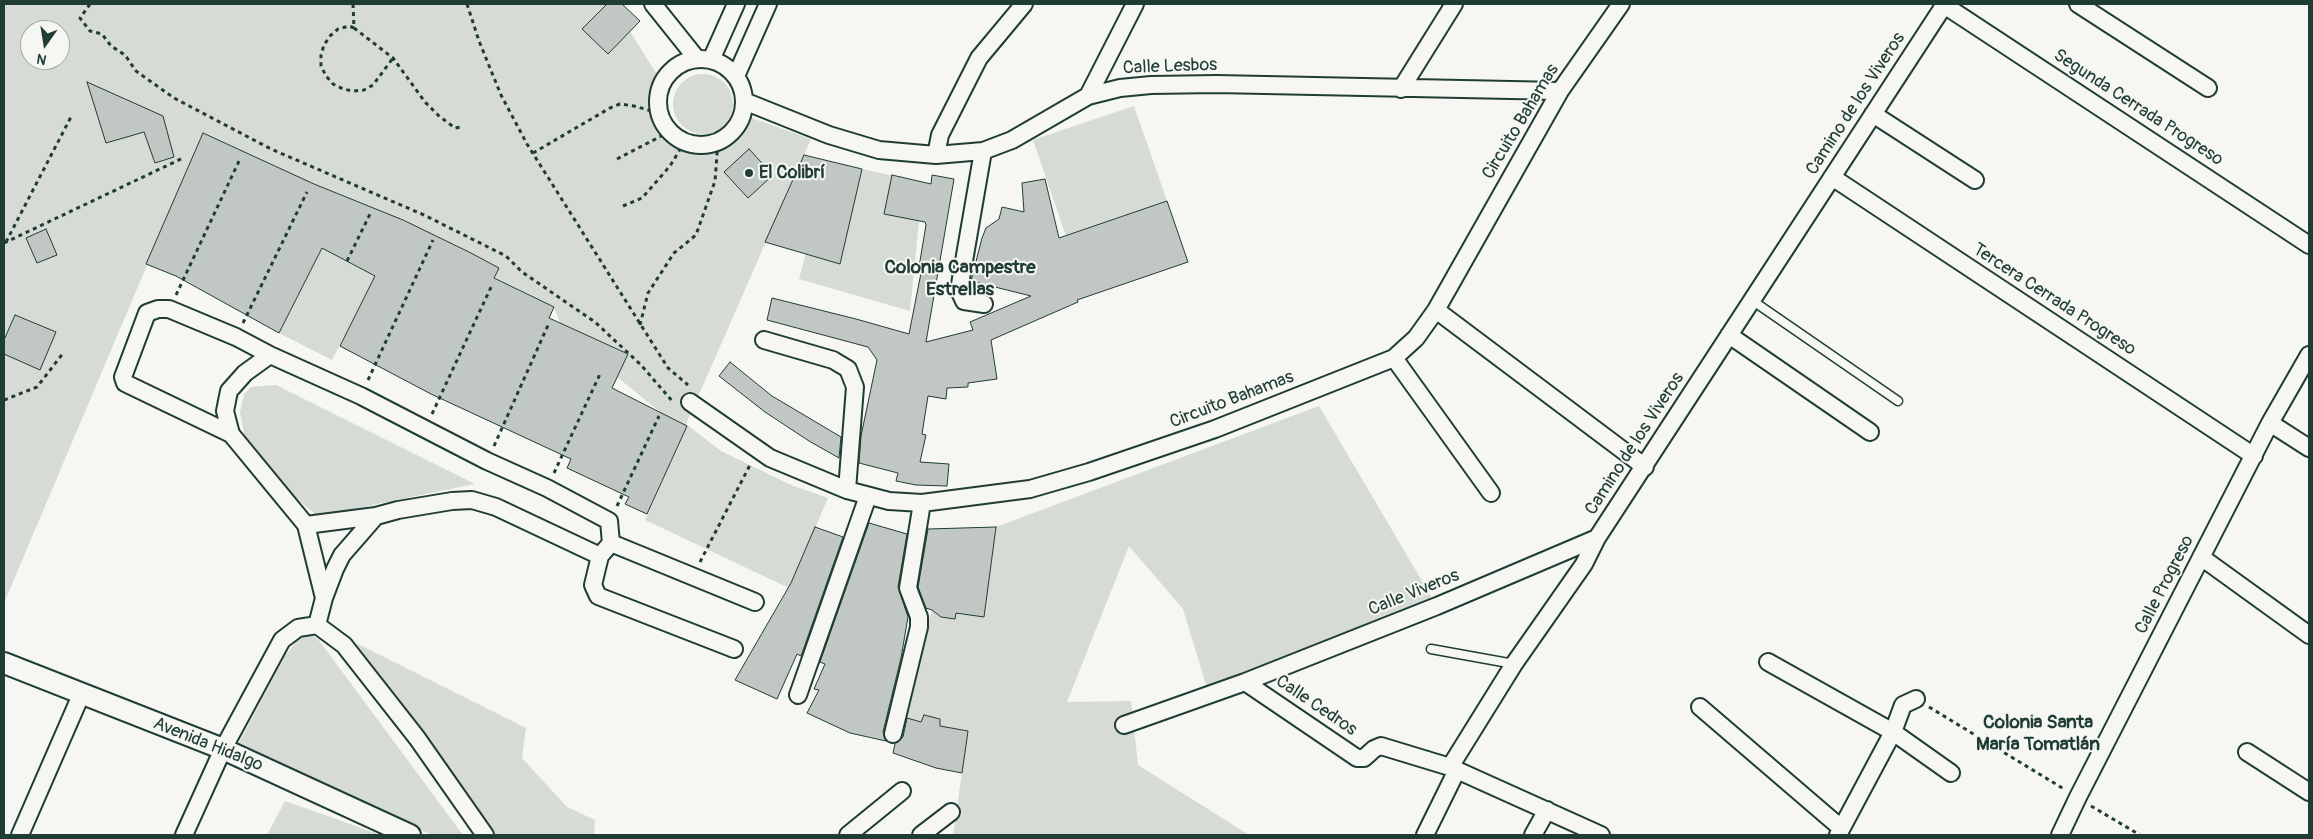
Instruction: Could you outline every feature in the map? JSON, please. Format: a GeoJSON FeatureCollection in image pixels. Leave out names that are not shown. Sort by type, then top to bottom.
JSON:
{"type":"FeatureCollection","features":[{"type":"Feature","properties":{"kind":"street"},"geometry":{"type":"LineString","coordinates":[[653,4],[704,59],[725,66],[736,76],[742,88],[744,101],[743,115],[736,128],[726,138],[718,142],[698,146],[684,143],[662,124],[658,113],[657,96],[662,82],[677,66],[704,59],[736,4]]}},
{"type":"Feature","properties":{"kind":"street"},"geometry":{"type":"LineString","coordinates":[[736,76],[768,4]]}},
{"type":"Feature","properties":{"kind":"street"},"geometry":{"type":"LineString","coordinates":[[936,155],[940,135],[979,58],[1024,4]]}},
{"type":"Feature","properties":{"kind":"street"},"geometry":{"type":"LineString","coordinates":[[1088,96],[1135,4]]}},
{"type":"Feature","properties":{"kind":"street"},"geometry":{"type":"LineString","coordinates":[[1401,89],[1454,4]]}},
{"type":"Feature","properties":{"kind":"street","name":"Circuito Bahamas"},"geometry":{"type":"LineString","coordinates":[[690,402],[770,458],[847,490],[889,501],[922,503],[1030,489],[1089,472],[1214,429],[1394,358],[1416,338],[1436,310],[1560,91],[1621,4]]}},
{"type":"Feature","properties":{"kind":"street","name":"Camino de los Viveros"},"geometry":{"type":"LineString","coordinates":[[1425,835],[1453,769],[1514,664],[1584,564],[1597,538],[1645,467],[1728,335],[1753,301],[1944,4]]}},
{"type":"Feature","properties":{"kind":"street","name":"Segunda Cerrada Progreso"},"geometry":{"type":"LineString","coordinates":[[1944,4],[2309,245]]}},
{"type":"Feature","properties":{"kind":"street"},"geometry":{"type":"LineString","coordinates":[[2078,4],[2208,88]]}},
{"type":"Feature","properties":{"kind":"street","name":"Calle Lesbos"},"geometry":{"type":"LineString","coordinates":[[744,101],[828,135],[870,147],[936,155],[983,151],[1012,140],[1088,96],[1120,88],[1151,85],[1216,84],[1560,91]]}},
{"type":"Feature","properties":{"kind":"street"},"geometry":{"type":"LineString","coordinates":[[1873,114],[1975,180]]}},
{"type":"Feature","properties":{"kind":"street"},"geometry":{"type":"LineString","coordinates":[[983,151],[960,290],[964,301],[984,304]]}},
{"type":"Feature","properties":{"kind":"street","name":"Tercera Cerrada Progreso"},"geometry":{"type":"LineString","coordinates":[[1832,177],[2254,456]]}},
{"type":"Feature","properties":{"kind":"street"},"geometry":{"type":"LineString","coordinates":[[324,598],[306,525],[231,434],[125,383],[123,377],[147,313],[158,309],[169,309],[236,337],[270,355],[360,396],[424,430],[547,488],[609,521],[611,543],[600,556],[593,585],[598,596],[734,649]]}},
{"type":"Feature","properties":{"kind":"street"},"geometry":{"type":"LineString","coordinates":[[1436,310],[1645,467]]}},
{"type":"Feature","properties":{"kind":"street"},"geometry":{"type":"LineString","coordinates":[[1728,335],[1870,432]]}},
{"type":"Feature","properties":{"kind":"street"},"geometry":{"type":"LineString","coordinates":[[764,340],[834,360],[848,369],[855,387],[847,490]]}},
{"type":"Feature","properties":{"kind":"street"},"geometry":{"type":"LineString","coordinates":[[231,434],[225,411],[229,391],[246,373],[270,355]]}},
{"type":"Feature","properties":{"kind":"street","name":"Calle Progreso"},"geometry":{"type":"LineString","coordinates":[[2060,835],[2270,423],[2309,355]]}},
{"type":"Feature","properties":{"kind":"street"},"geometry":{"type":"LineString","coordinates":[[1394,358],[1490,493]]}},
{"type":"Feature","properties":{"kind":"street"},"geometry":{"type":"LineString","coordinates":[[2270,423],[2309,448]]}},
{"type":"Feature","properties":{"kind":"street"},"geometry":{"type":"LineString","coordinates":[[798,695],[868,496]]}},
{"type":"Feature","properties":{"kind":"street"},"geometry":{"type":"LineString","coordinates":[[306,525],[376,516],[398,510],[452,501],[472,500],[496,507],[600,556]]}},
{"type":"Feature","properties":{"kind":"street"},"geometry":{"type":"LineString","coordinates":[[893,734],[919,627],[920,617],[908,588],[922,503]]}},
{"type":"Feature","properties":{"kind":"street"},"geometry":{"type":"LineString","coordinates":[[317,625],[324,598],[342,555],[376,516]]}},
{"type":"Feature","properties":{"kind":"street","name":"Calle Viveros"},"geometry":{"type":"LineString","coordinates":[[1124,725],[1244,682],[1437,606],[1597,538]]}},
{"type":"Feature","properties":{"kind":"street"},"geometry":{"type":"LineString","coordinates":[[611,543],[755,602]]}},
{"type":"Feature","properties":{"kind":"street"},"geometry":{"type":"LineString","coordinates":[[2201,557],[2309,635]]}},
{"type":"Feature","properties":{"kind":"street"},"geometry":{"type":"LineString","coordinates":[[184,835],[223,749],[282,640],[298,628],[317,625],[344,645],[417,738],[485,835]]}},
{"type":"Feature","properties":{"kind":"street"},"geometry":{"type":"LineString","coordinates":[[1768,662],[1893,732],[1951,773]]}},
{"type":"Feature","properties":{"kind":"street","name":"Avenida Hidalgo"},"geometry":{"type":"LineString","coordinates":[[4,663],[81,695],[223,749],[410,835]]}},
{"type":"Feature","properties":{"kind":"street","name":"Calle Cedros"},"geometry":{"type":"LineString","coordinates":[[1244,682],[1357,758],[1364,758],[1374,749],[1381,746],[1453,769]]}},
{"type":"Feature","properties":{"kind":"street"},"geometry":{"type":"LineString","coordinates":[[20,835],[81,695]]}},
{"type":"Feature","properties":{"kind":"street"},"geometry":{"type":"LineString","coordinates":[[1700,707],[1839,831],[1893,732],[1902,705],[1916,700]]}},
{"type":"Feature","properties":{"kind":"street"},"geometry":{"type":"LineString","coordinates":[[2247,752],[2309,792]]}},
{"type":"Feature","properties":{"kind":"street"},"geometry":{"type":"LineString","coordinates":[[1453,769],[1601,835]]}},
{"type":"Feature","properties":{"kind":"street"},"geometry":{"type":"LineString","coordinates":[[848,835],[902,790]]}},
{"type":"Feature","properties":{"kind":"street"},"geometry":{"type":"LineString","coordinates":[[1533,835],[1546,810]]}},
{"type":"Feature","properties":{"kind":"street"},"geometry":{"type":"LineString","coordinates":[[921,835],[952,812]]}},
{"type":"Feature","properties":{"kind":"lane"},"geometry":{"type":"LineString","coordinates":[[1753,301],[1898,401]]}},
{"type":"Feature","properties":{"kind":"lane"},"geometry":{"type":"LineString","coordinates":[[1430,649],[1514,664]]}},
{"type":"Feature","properties":{"kind":"path"},"geometry":{"type":"LineString","coordinates":[[90,4],[80,18],[90,31],[102,34],[111,46],[125,55],[136,71],[174,98],[271,149],[424,215],[506,256],[522,272],[595,322],[642,365],[681,411],[699,394],[668,368],[533,153],[501,95],[478,41],[467,4]]}},
{"type":"Feature","properties":{"kind":"path"},"geometry":{"type":"LineString","coordinates":[[353,4],[354,28]]}},
{"type":"Feature","properties":{"kind":"path"},"geometry":{"type":"LineString","coordinates":[[393,58],[374,85],[364,90],[342,89],[333,84],[326,76],[322,66],[321,55],[324,45],[338,29],[349,26],[354,28],[393,58],[425,102],[439,116],[455,128],[462,127]]}},
{"type":"Feature","properties":{"kind":"path"},"geometry":{"type":"LineString","coordinates":[[533,153],[620,104],[658,113]]}},
{"type":"Feature","properties":{"kind":"path"},"geometry":{"type":"LineString","coordinates":[[5,242],[72,115]]}},
{"type":"Feature","properties":{"kind":"path"},"geometry":{"type":"LineString","coordinates":[[617,159],[669,132]]}},
{"type":"Feature","properties":{"kind":"path"},"geometry":{"type":"LineString","coordinates":[[640,326],[648,293],[674,253],[696,235],[715,181],[718,142]]}},
{"type":"Feature","properties":{"kind":"path"},"geometry":{"type":"LineString","coordinates":[[622,206],[642,198],[670,166],[684,143]]}},
{"type":"Feature","properties":{"kind":"path"},"geometry":{"type":"LineString","coordinates":[[5,242],[183,158]]}},
{"type":"Feature","properties":{"kind":"path"},"geometry":{"type":"LineString","coordinates":[[169,309],[240,159]]}},
{"type":"Feature","properties":{"kind":"path"},"geometry":{"type":"LineString","coordinates":[[236,337],[307,192]]}},
{"type":"Feature","properties":{"kind":"path"},"geometry":{"type":"LineString","coordinates":[[347,261],[371,212]]}},
{"type":"Feature","properties":{"kind":"path"},"geometry":{"type":"LineString","coordinates":[[360,396],[433,240]]}},
{"type":"Feature","properties":{"kind":"path"},"geometry":{"type":"LineString","coordinates":[[424,430],[492,285]]}},
{"type":"Feature","properties":{"kind":"path"},"geometry":{"type":"LineString","coordinates":[[488,461],[549,323]]}},
{"type":"Feature","properties":{"kind":"path"},"geometry":{"type":"LineString","coordinates":[[4,400],[37,387],[64,352]]}},
{"type":"Feature","properties":{"kind":"path"},"geometry":{"type":"LineString","coordinates":[[547,488],[600,374]]}},
{"type":"Feature","properties":{"kind":"path"},"geometry":{"type":"LineString","coordinates":[[609,521],[659,416]]}},
{"type":"Feature","properties":{"kind":"path"},"geometry":{"type":"LineString","coordinates":[[693,576],[758,450]]}},
{"type":"Feature","properties":{"kind":"path"},"geometry":{"type":"LineString","coordinates":[[1916,700],[2140,835]]}},
{"type":"Feature","properties":{"kind":"shaded area"},"geometry":{"type":"Polygon","coordinates":[[[4,4],[613,4],[661,81],[657,96],[657,110],[662,124],[671,135],[684,143],[698,146],[713,144],[726,138],[736,129],[743,115],[811,139],[686,424],[721,451],[791,485],[828,498],[789,588],[645,520],[687,426],[665,416],[617,377],[628,354],[560,323],[554,307],[494,277],[499,268],[469,252],[403,220],[309,182],[203,133],[4,603],[4,4]]]}},
{"type":"Feature","properties":{"kind":"shaded area"},"geometry":{"type":"Polygon","coordinates":[[[703,74],[719,79],[724,83],[728,88],[733,104],[728,120],[724,125],[719,129],[703,134],[687,129],[682,125],[678,120],[673,104],[678,88],[682,83],[687,79],[703,74]]]}},
{"type":"Feature","properties":{"kind":"shaded area"},"geometry":{"type":"Polygon","coordinates":[[[1134,106],[1167,201],[1066,236],[1033,140],[1134,106]]]}},
{"type":"Feature","properties":{"kind":"shaded area"},"geometry":{"type":"Polygon","coordinates":[[[862,169],[923,182],[910,311],[799,279],[806,253],[840,264],[862,169]]]}},
{"type":"Feature","properties":{"kind":"shaded area"},"geometry":{"type":"Polygon","coordinates":[[[322,248],[375,276],[332,360],[279,333],[322,248]]]}},
{"type":"Feature","properties":{"kind":"shaded area"},"geometry":{"type":"Polygon","coordinates":[[[276,385],[475,484],[357,509],[337,520],[315,514],[278,483],[246,442],[240,413],[244,394],[251,387],[276,385]]]}},
{"type":"Feature","properties":{"kind":"shaded area"},"geometry":{"type":"Polygon","coordinates":[[[1319,406],[1432,598],[1207,688],[1183,609],[1129,546],[1067,702],[1131,701],[1138,765],[1249,835],[953,835],[968,731],[940,726],[940,719],[924,715],[921,722],[901,717],[932,610],[941,617],[954,619],[956,613],[984,616],[996,527],[1319,406]]]}},
{"type":"Feature","properties":{"kind":"shaded area"},"geometry":{"type":"Polygon","coordinates":[[[308,634],[318,639],[463,835],[432,835],[234,752],[285,656],[297,641],[308,634]]]}},
{"type":"Feature","properties":{"kind":"shaded area"},"geometry":{"type":"Polygon","coordinates":[[[356,643],[526,728],[522,758],[567,807],[595,820],[594,835],[493,835],[356,643]]]}},
{"type":"Feature","properties":{"kind":"shaded area"},"geometry":{"type":"Polygon","coordinates":[[[285,801],[381,835],[267,835],[285,801]]]}},
{"type":"Feature","properties":{"kind":"building"},"geometry":{"type":"Polygon","coordinates":[[[607,4],[622,4],[640,21],[608,54],[582,29],[607,4]]]}},
{"type":"Feature","properties":{"kind":"building"},"geometry":{"type":"Polygon","coordinates":[[[87,82],[163,116],[174,157],[155,163],[144,132],[106,143],[87,82]]]}},
{"type":"Feature","properties":{"kind":"building"},"geometry":{"type":"Polygon","coordinates":[[[203,133],[314,184],[403,220],[469,252],[499,268],[494,278],[554,307],[549,318],[628,354],[612,388],[687,426],[647,514],[625,504],[629,497],[567,468],[571,459],[431,394],[340,346],[375,276],[322,248],[279,333],[176,276],[146,264],[203,133]]]}},
{"type":"Feature","properties":{"kind":"building","name":"El Colibrí"},"geometry":{"type":"Polygon","coordinates":[[[749,149],[773,175],[748,198],[724,172],[749,149]]]}},
{"type":"Feature","properties":{"kind":"building"},"geometry":{"type":"Polygon","coordinates":[[[804,155],[862,169],[840,264],[765,242],[804,155]]]}},
{"type":"Feature","properties":{"kind":"building"},"geometry":{"type":"Polygon","coordinates":[[[892,175],[931,184],[932,175],[954,179],[926,342],[973,330],[970,322],[1031,296],[971,281],[986,228],[999,219],[1002,207],[1024,212],[1022,183],[1045,179],[1059,238],[1167,201],[1188,262],[1077,300],[1078,302],[991,340],[997,379],[968,383],[968,387],[947,388],[946,399],[928,396],[922,434],[926,435],[920,462],[949,464],[947,486],[916,485],[896,481],[898,473],[859,463],[861,436],[877,360],[868,347],[767,320],[772,298],[909,334],[921,273],[918,273],[926,225],[925,222],[884,214],[892,175]]]}},
{"type":"Feature","properties":{"kind":"building"},"geometry":{"type":"Polygon","coordinates":[[[46,229],[57,255],[37,263],[26,238],[46,229]]]}},
{"type":"Feature","properties":{"kind":"building"},"geometry":{"type":"Polygon","coordinates":[[[15,315],[56,332],[40,370],[4,354],[4,340],[15,315]]]}},
{"type":"Feature","properties":{"kind":"building"},"geometry":{"type":"Polygon","coordinates":[[[730,362],[772,396],[841,437],[839,458],[765,412],[719,376],[730,362]]]}},
{"type":"Feature","properties":{"kind":"building"},"geometry":{"type":"Polygon","coordinates":[[[869,523],[907,534],[898,587],[908,617],[901,658],[883,732],[886,741],[850,733],[807,713],[819,690],[814,689],[825,664],[820,662],[869,523]]]}},
{"type":"Feature","properties":{"kind":"building"},"geometry":{"type":"Polygon","coordinates":[[[815,527],[843,537],[801,656],[797,654],[777,699],[735,680],[791,583],[815,527]]]}},
{"type":"Feature","properties":{"kind":"building"},"geometry":{"type":"Polygon","coordinates":[[[996,527],[984,617],[956,613],[955,619],[941,617],[926,608],[918,587],[928,529],[996,527]]]}},
{"type":"Feature","properties":{"kind":"building"},"geometry":{"type":"Polygon","coordinates":[[[924,715],[940,719],[940,726],[968,731],[962,773],[936,768],[893,753],[895,744],[903,737],[907,718],[921,722],[924,715]]]}},
{"type":"Feature","properties":{"kind":"place","name":"El Colibrí"},"geometry":{"type":"Point","coordinates":[749,173]}},
{"type":"Feature","properties":{"kind":"district","name":"Colonia Campestre Estrellas"},"geometry":{"type":"Point","coordinates":[960,279]}},
{"type":"Feature","properties":{"kind":"district","name":"Colonia Santa María Tomatlán"},"geometry":{"type":"Point","coordinates":[2038,734]}}]}
